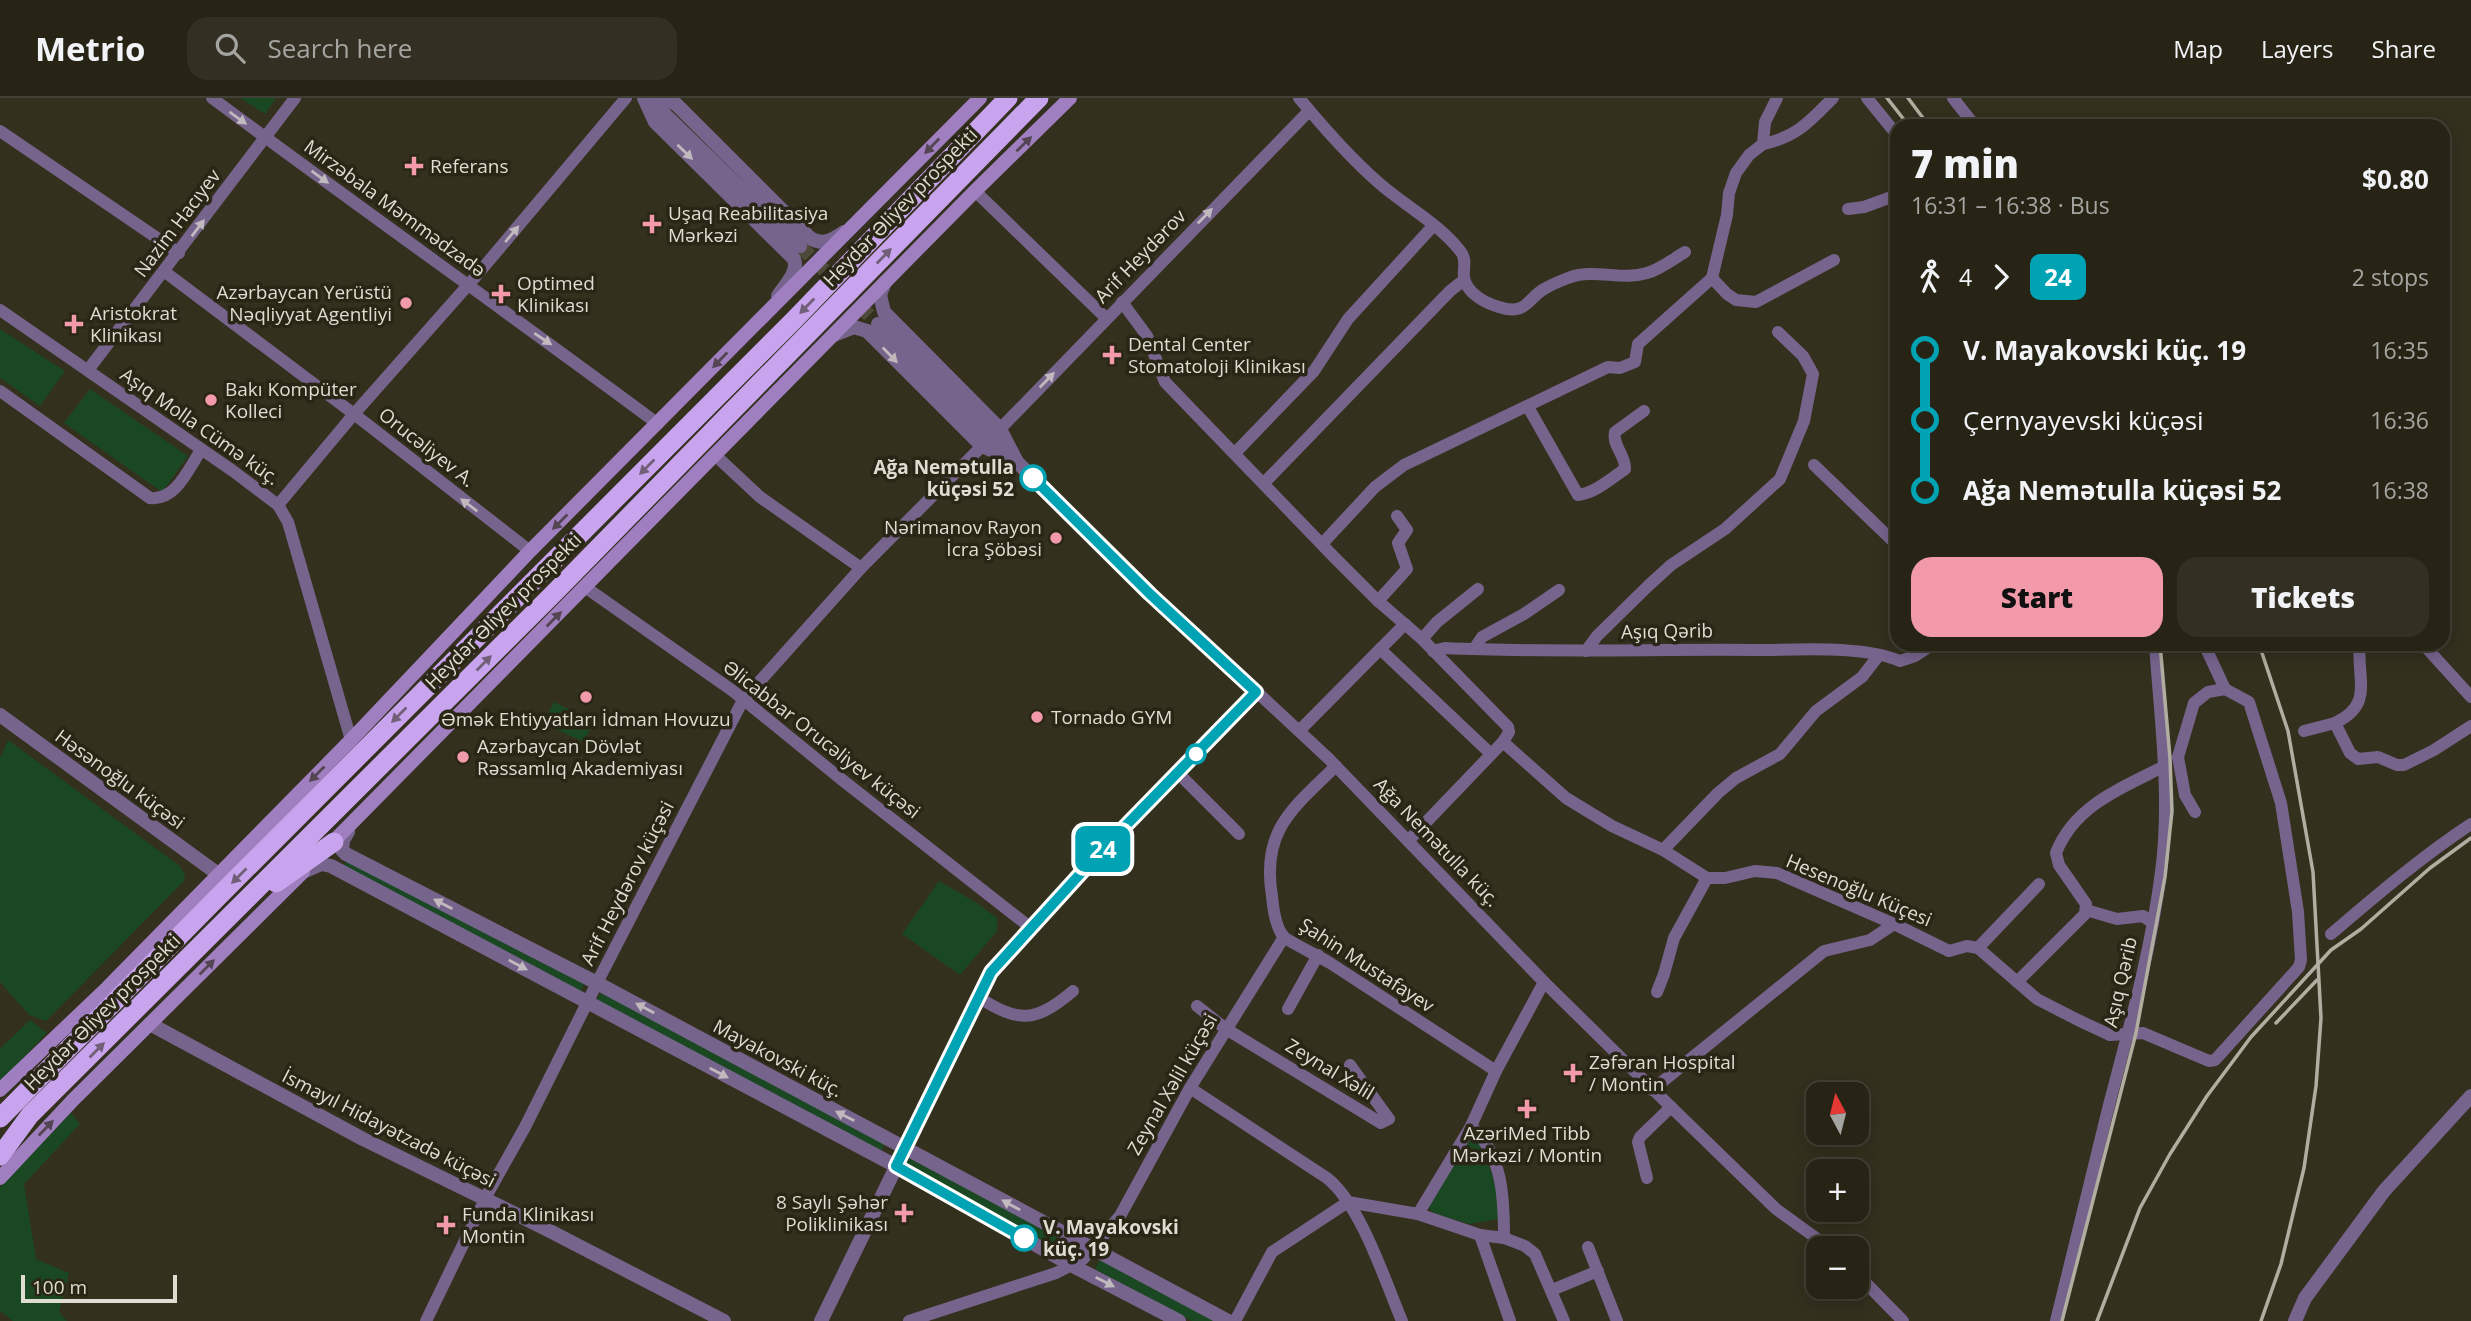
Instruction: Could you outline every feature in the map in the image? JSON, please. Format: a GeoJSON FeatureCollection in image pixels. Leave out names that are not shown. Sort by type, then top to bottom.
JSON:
{"type":"FeatureCollection","features":[{"type":"Feature","properties":{"kind":"highway","name":"Heydər Əliyev prospekti"},"geometry":{"type":"LineString","coordinates":[[0,1118],[784,330],[1008,98]]}},
{"type":"Feature","properties":{"kind":"highway","name":"Heydər Əliyev prospekti"},"geometry":{"type":"LineString","coordinates":[[0,1156],[30,1115],[554,593],[1039,98]]}},
{"type":"Feature","properties":{"kind":"highway"},"geometry":{"type":"LineString","coordinates":[[227,918],[334,842]]}},
{"type":"Feature","properties":{"kind":"highway"},"geometry":{"type":"LineString","coordinates":[[0,1147],[30,1115]]}},
{"type":"Feature","properties":{"kind":"main road"},"geometry":{"type":"LineString","coordinates":[[0,1090],[107,988],[351,740],[530,551],[980,98]]}},
{"type":"Feature","properties":{"kind":"main road"},"geometry":{"type":"LineString","coordinates":[[0,1178],[41,1133],[334,842],[975,191],[1070,98]]}},
{"type":"Feature","properties":{"kind":"street","name":"Mirzəbala Məmmədzadə"},"geometry":{"type":"LineString","coordinates":[[212,98],[658,424]]}},
{"type":"Feature","properties":{"kind":"street","name":"Nazim Hacıyev"},"geometry":{"type":"LineString","coordinates":[[88,370],[295,98]]}},
{"type":"Feature","properties":{"kind":"street"},"geometry":{"type":"LineString","coordinates":[[278,505],[626,98]]}},
{"type":"Feature","properties":{"kind":"street"},"geometry":{"type":"LineString","coordinates":[[651,98],[676,104],[813,240],[827,242],[857,224]]}},
{"type":"Feature","properties":{"kind":"street"},"geometry":{"type":"LineString","coordinates":[[651,98],[800,246]]}},
{"type":"Feature","properties":{"kind":"street"},"geometry":{"type":"LineString","coordinates":[[651,98],[655,122],[794,259],[794,272],[764,315]]}},
{"type":"Feature","properties":{"kind":"street"},"geometry":{"type":"LineString","coordinates":[[1298,98],[1378,183],[1433,226],[1462,253],[1465,260],[1464,280],[1473,294],[1502,309],[1516,309],[1530,304],[1541,290],[1581,274],[1627,276],[1647,273],[1685,252]]}},
{"type":"Feature","properties":{"kind":"street"},"geometry":{"type":"LineString","coordinates":[[1763,144],[1765,122],[1777,98]]}},
{"type":"Feature","properties":{"kind":"street"},"geometry":{"type":"LineString","coordinates":[[1322,544],[1375,487],[1404,465],[1608,367],[1620,368],[1635,362],[1638,344],[1712,278],[1733,183],[1749,155],[1763,144],[1798,132],[1833,98]]}},
{"type":"Feature","properties":{"kind":"street"},"geometry":{"type":"LineString","coordinates":[[1867,98],[1890,126]]}},
{"type":"Feature","properties":{"kind":"street"},"geometry":{"type":"LineString","coordinates":[[1953,98],[1970,119]]}},
{"type":"Feature","properties":{"kind":"street","name":"Arif Heydərov"},"geometry":{"type":"LineString","coordinates":[[1000,429],[1309,111]]}},
{"type":"Feature","properties":{"kind":"street"},"geometry":{"type":"LineString","coordinates":[[0,131],[178,253]]}},
{"type":"Feature","properties":{"kind":"street"},"geometry":{"type":"LineString","coordinates":[[975,191],[1106,318]]}},
{"type":"Feature","properties":{"kind":"street"},"geometry":{"type":"LineString","coordinates":[[1848,209],[1864,207],[1890,198]]}},
{"type":"Feature","properties":{"kind":"street"},"geometry":{"type":"LineString","coordinates":[[1236,453],[1314,371],[1348,319],[1433,226]]}},
{"type":"Feature","properties":{"kind":"street"},"geometry":{"type":"LineString","coordinates":[[1712,278],[1727,295],[1736,300],[1756,302],[1834,260]]}},
{"type":"Feature","properties":{"kind":"street","name":"Orucəliyev A."},"geometry":{"type":"LineString","coordinates":[[165,272],[530,551]]}},
{"type":"Feature","properties":{"kind":"street"},"geometry":{"type":"LineString","coordinates":[[1264,483],[1450,291],[1464,280]]}},
{"type":"Feature","properties":{"kind":"street","name":"Ağa Nemətulla küç."},"geometry":{"type":"LineString","coordinates":[[885,282],[880,295],[884,312],[1000,429],[1017,462],[1150,594],[1300,730],[1544,982],[1653,1090],[1776,1209],[1813,1236]]}},
{"type":"Feature","properties":{"kind":"street"},"geometry":{"type":"LineString","coordinates":[[1122,302],[1147,336],[1166,382],[1378,601],[1422,639],[1505,722],[1509,732],[1503,742],[1409,840]]}},
{"type":"Feature","properties":{"kind":"street","name":"Aşıq Molla Cümə küç."},"geometry":{"type":"LineString","coordinates":[[0,310],[278,505],[288,523],[351,740]]}},
{"type":"Feature","properties":{"kind":"street"},"geometry":{"type":"LineString","coordinates":[[878,324],[1017,462]]}},
{"type":"Feature","properties":{"kind":"street"},"geometry":{"type":"LineString","coordinates":[[834,335],[854,327],[867,331],[982,446]]}},
{"type":"Feature","properties":{"kind":"street"},"geometry":{"type":"LineString","coordinates":[[1586,651],[1597,636],[1671,565],[1725,528],[1780,479],[1804,421],[1813,374],[1803,356],[1778,332]]}},
{"type":"Feature","properties":{"kind":"street"},"geometry":{"type":"LineString","coordinates":[[0,391],[150,498],[159,499],[175,489],[201,450]]}},
{"type":"Feature","properties":{"kind":"street"},"geometry":{"type":"LineString","coordinates":[[1528,407],[1578,495],[1605,483],[1625,469],[1626,464],[1614,436],[1615,432],[1644,411]]}},
{"type":"Feature","properties":{"kind":"street","name":"Ağa Nemətulla küç."},"geometry":{"type":"LineString","coordinates":[[982,446],[1017,462]]}},
{"type":"Feature","properties":{"kind":"street","name":"Arif Heydərov küçəsi"},"geometry":{"type":"LineString","coordinates":[[426,1321],[485,1199],[525,1127],[743,700],[861,568],[982,446]]}},
{"type":"Feature","properties":{"kind":"street"},"geometry":{"type":"LineString","coordinates":[[715,456],[771,505],[861,568]]}},
{"type":"Feature","properties":{"kind":"street"},"geometry":{"type":"LineString","coordinates":[[1814,465],[1890,538]]}},
{"type":"Feature","properties":{"kind":"street"},"geometry":{"type":"LineString","coordinates":[[1378,601],[1407,569],[1398,543],[1407,530],[1397,516]]}},
{"type":"Feature","properties":{"kind":"street","name":"Əlicabbar Orucəliyev küçəsi"},"geometry":{"type":"LineString","coordinates":[[585,587],[743,700],[1031,928]]}},
{"type":"Feature","properties":{"kind":"street"},"geometry":{"type":"LineString","coordinates":[[1422,639],[1437,622],[1478,589]]}},
{"type":"Feature","properties":{"kind":"street"},"geometry":{"type":"LineString","coordinates":[[1474,649],[1482,637],[1524,614],[1559,590]]}},
{"type":"Feature","properties":{"kind":"street"},"geometry":{"type":"LineString","coordinates":[[1300,730],[1405,624]]}},
{"type":"Feature","properties":{"kind":"street","name":"Aşıq Qərib"},"geometry":{"type":"LineString","coordinates":[[1433,651],[1446,648],[1586,651],[1829,650],[1879,655],[1900,661],[1922,651]]}},
{"type":"Feature","properties":{"kind":"street"},"geometry":{"type":"LineString","coordinates":[[1380,649],[1491,754]]}},
{"type":"Feature","properties":{"kind":"street","name":"Aşıq Qərib"},"geometry":{"type":"LineString","coordinates":[[2056,1321],[2128,1035],[2153,923],[2161,870],[2165,821],[2155,651]]}},
{"type":"Feature","properties":{"kind":"street"},"geometry":{"type":"LineString","coordinates":[[2039,884],[1978,947],[2037,999],[2110,1035],[2143,1033],[2209,1061],[2216,1060],[2299,967],[2301,960],[2298,912],[2281,803],[2249,702],[2225,689],[2207,651]]}},
{"type":"Feature","properties":{"kind":"street"},"geometry":{"type":"LineString","coordinates":[[2304,731],[2350,716],[2361,696],[2360,651]]}},
{"type":"Feature","properties":{"kind":"street"},"geometry":{"type":"LineString","coordinates":[[2429,651],[2471,697]]}},
{"type":"Feature","properties":{"kind":"street"},"geometry":{"type":"LineString","coordinates":[[1663,850],[1736,778],[1780,754],[1816,711],[1862,677],[1879,655]]}},
{"type":"Feature","properties":{"kind":"street"},"geometry":{"type":"LineString","coordinates":[[2196,812],[2185,795],[2178,757],[2194,703],[2208,692],[2225,689]]}},
{"type":"Feature","properties":{"kind":"street"},"geometry":{"type":"LineString","coordinates":[[821,1321],[991,972],[1256,692]]}},
{"type":"Feature","properties":{"kind":"street","name":"Həsənoğlu küçəsi"},"geometry":{"type":"LineString","coordinates":[[0,715],[218,874]]}},
{"type":"Feature","properties":{"kind":"street"},"geometry":{"type":"LineString","coordinates":[[2335,723],[2350,753],[2358,759],[2381,757],[2397,765],[2404,765],[2434,750],[2471,726]]}},
{"type":"Feature","properties":{"kind":"street"},"geometry":{"type":"LineString","coordinates":[[1503,742],[1566,798],[1612,827],[1663,850],[1707,878],[1674,938],[1657,992]]}},
{"type":"Feature","properties":{"kind":"street","name":"Şahin Mustafayev"},"geometry":{"type":"LineString","coordinates":[[1336,766],[1283,821],[1273,843],[1270,887],[1274,911],[1284,937],[1318,955],[1496,1071]]}},
{"type":"Feature","properties":{"kind":"street"},"geometry":{"type":"LineString","coordinates":[[2017,982],[2087,909],[2059,866],[2056,853],[2072,825],[2087,808],[2163,767]]}},
{"type":"Feature","properties":{"kind":"street"},"geometry":{"type":"LineString","coordinates":[[1178,773],[1239,834]]}},
{"type":"Feature","properties":{"kind":"street","name":"Mayakovski küç."},"geometry":{"type":"LineString","coordinates":[[358,817],[341,845],[346,855],[597,983],[1228,1321]]}},
{"type":"Feature","properties":{"kind":"street"},"geometry":{"type":"LineString","coordinates":[[2331,934],[2433,849],[2471,824]]}},
{"type":"Feature","properties":{"kind":"street"},"geometry":{"type":"LineString","coordinates":[[305,871],[321,864],[331,866],[896,1166],[1073,1266],[1180,1321]]}},
{"type":"Feature","properties":{"kind":"street","name":"Hesenoğlu Küçesi"},"geometry":{"type":"LineString","coordinates":[[1707,878],[1725,878],[1755,871],[1777,873],[1949,951],[1967,946],[1978,947]]}},
{"type":"Feature","properties":{"kind":"street"},"geometry":{"type":"LineString","coordinates":[[2087,909],[2117,919],[2143,916],[2153,923]]}},
{"type":"Feature","properties":{"kind":"street"},"geometry":{"type":"LineString","coordinates":[[1653,1090],[1824,951],[1870,940],[1894,924]]}},
{"type":"Feature","properties":{"kind":"street","name":"Zeynal Xəlil küçəsi"},"geometry":{"type":"LineString","coordinates":[[1073,1266],[1092,1249],[1120,1216],[1190,1088],[1284,937]]}},
{"type":"Feature","properties":{"kind":"street"},"geometry":{"type":"LineString","coordinates":[[1288,1009],[1318,955]]}},
{"type":"Feature","properties":{"kind":"street"},"geometry":{"type":"LineString","coordinates":[[1418,1214],[1471,1126],[1496,1071],[1544,982]]}},
{"type":"Feature","properties":{"kind":"street"},"geometry":{"type":"LineString","coordinates":[[978,997],[1001,1012],[1017,1017],[1044,1012],[1073,991]]}},
{"type":"Feature","properties":{"kind":"street","name":"Zeynal Xəlil"},"geometry":{"type":"LineString","coordinates":[[1197,1006],[1226,1029],[1381,1123],[1385,1122],[1389,1119],[1350,1065]]}},
{"type":"Feature","properties":{"kind":"street","name":"İsmayıl Hidayətzadə küçəsi"},"geometry":{"type":"LineString","coordinates":[[150,1024],[363,1139],[724,1321]]}},
{"type":"Feature","properties":{"kind":"street"},"geometry":{"type":"LineString","coordinates":[[1190,1088],[1327,1178],[1357,1215],[1402,1321]]}},
{"type":"Feature","properties":{"kind":"street"},"geometry":{"type":"LineString","coordinates":[[2295,1321],[2305,1298],[2384,1191],[2471,1097]]}},
{"type":"Feature","properties":{"kind":"street"},"geometry":{"type":"LineString","coordinates":[[1647,1178],[1638,1146],[1640,1138],[1671,1107]]}},
{"type":"Feature","properties":{"kind":"street"},"geometry":{"type":"LineString","coordinates":[[1471,1126],[1492,1150],[1504,1196],[1504,1238]]}},
{"type":"Feature","properties":{"kind":"street"},"geometry":{"type":"LineString","coordinates":[[1235,1321],[1272,1252],[1348,1202],[1418,1214],[1480,1235],[1504,1238],[1525,1246],[1535,1254],[1564,1321]]}},
{"type":"Feature","properties":{"kind":"street"},"geometry":{"type":"LineString","coordinates":[[1480,1235],[1510,1321]]}},
{"type":"Feature","properties":{"kind":"street"},"geometry":{"type":"LineString","coordinates":[[1588,1247],[1617,1321]]}},
{"type":"Feature","properties":{"kind":"street"},"geometry":{"type":"LineString","coordinates":[[909,1321],[1073,1266]]}},
{"type":"Feature","properties":{"kind":"street"},"geometry":{"type":"LineString","coordinates":[[1552,1290],[1598,1272]]}},
{"type":"Feature","properties":{"kind":"street"},"geometry":{"type":"LineString","coordinates":[[1869,1286],[1903,1321]]}},
{"type":"Feature","properties":{"kind":"green space"},"geometry":{"type":"Polygon","coordinates":[[[240,98],[276,98],[265,114],[240,98]]]}},
{"type":"Feature","properties":{"kind":"green space"},"geometry":{"type":"Polygon","coordinates":[[[0,329],[65,371],[40,406],[0,378],[0,329]]]}},
{"type":"Feature","properties":{"kind":"green space"},"geometry":{"type":"Polygon","coordinates":[[[90,389],[188,456],[162,492],[64,423],[90,389]]]}},
{"type":"Feature","properties":{"kind":"green space"},"geometry":{"type":"Polygon","coordinates":[[[554,702],[594,721],[584,742],[543,723],[554,702]]]}},
{"type":"Feature","properties":{"kind":"green space"},"geometry":{"type":"Polygon","coordinates":[[[8,740],[180,866],[185,875],[184,881],[46,1021],[29,1015],[0,982],[0,758],[8,740]]]}},
{"type":"Feature","properties":{"kind":"green space"},"geometry":{"type":"Polygon","coordinates":[[[347,860],[585,982],[581,992],[342,868],[347,860]]]}},
{"type":"Feature","properties":{"kind":"green space"},"geometry":{"type":"Polygon","coordinates":[[[939,881],[997,918],[997,931],[960,975],[902,934],[939,881]]]}},
{"type":"Feature","properties":{"kind":"green space"},"geometry":{"type":"Polygon","coordinates":[[[602,991],[885,1144],[880,1153],[596,1000],[602,991]]]}},
{"type":"Feature","properties":{"kind":"green space"},"geometry":{"type":"Polygon","coordinates":[[[30,1020],[47,1033],[0,1082],[0,1049],[30,1020]]]}},
{"type":"Feature","properties":{"kind":"green space"},"geometry":{"type":"Polygon","coordinates":[[[71,1113],[80,1124],[24,1184],[36,1259],[69,1273],[59,1312],[67,1321],[13,1321],[0,1311],[0,1187],[71,1113]]]}},
{"type":"Feature","properties":{"kind":"green space"},"geometry":{"type":"Polygon","coordinates":[[[1467,1141],[1481,1142],[1499,1195],[1499,1219],[1469,1224],[1433,1213],[1426,1205],[1467,1141]]]}},
{"type":"Feature","properties":{"kind":"green space"},"geometry":{"type":"Polygon","coordinates":[[[907,1154],[1061,1239],[1055,1248],[901,1163],[907,1154]]]}},
{"type":"Feature","properties":{"kind":"green space"},"geometry":{"type":"Polygon","coordinates":[[[1100,1260],[1215,1321],[1192,1321],[1095,1269],[1100,1260]]]}},
{"type":"Feature","properties":{"kind":"tunnel"},"geometry":{"type":"LineString","coordinates":[[800,246],[878,324]]}},
{"type":"Feature","properties":{"kind":"railway"},"geometry":{"type":"LineString","coordinates":[[1887,98],[1904,119]]}},
{"type":"Feature","properties":{"kind":"railway"},"geometry":{"type":"LineString","coordinates":[[1908,98],[1924,119]]}},
{"type":"Feature","properties":{"kind":"railway"},"geometry":{"type":"LineString","coordinates":[[2062,1321],[2136,1033],[2165,877],[2172,811],[2161,651]]}},
{"type":"Feature","properties":{"kind":"railway"},"geometry":{"type":"LineString","coordinates":[[2261,651],[2288,731],[2313,872],[2321,1018],[2316,1086],[2304,1168],[2281,1264],[2261,1321]]}},
{"type":"Feature","properties":{"kind":"railway"},"geometry":{"type":"LineString","coordinates":[[2097,1321],[2140,1208],[2207,1096],[2251,1037],[2331,950],[2361,929],[2430,868],[2471,838]]}},
{"type":"Feature","properties":{"kind":"railway"},"geometry":{"type":"LineString","coordinates":[[2276,1023],[2317,980]]}},
{"type":"Feature","properties":{"kind":"bus line","name":"24"},"geometry":{"type":"LineString","coordinates":[[1024,1238],[896,1166],[991,972],[1101,851],[1256,692],[1150,594],[1033,478]]}},
{"type":"Feature","properties":{"kind":"place","name":"Referans"},"geometry":{"type":"Point","coordinates":[414,166]}},
{"type":"Feature","properties":{"kind":"place","name":"Uşaq Reabilitasiya Mərkəzi"},"geometry":{"type":"Point","coordinates":[652,224]}},
{"type":"Feature","properties":{"kind":"place","name":"Optimed Klinikası"},"geometry":{"type":"Point","coordinates":[501,294]}},
{"type":"Feature","properties":{"kind":"place","name":"Azərbaycan Yerüstü Nəqliyyat Agentliyi"},"geometry":{"type":"Point","coordinates":[406,303]}},
{"type":"Feature","properties":{"kind":"place","name":"Aristokrat Klinikası"},"geometry":{"type":"Point","coordinates":[74,324]}},
{"type":"Feature","properties":{"kind":"place","name":"Dental Center Stomatoloji Klinikası"},"geometry":{"type":"Point","coordinates":[1112,355]}},
{"type":"Feature","properties":{"kind":"place","name":"Bakı Kompüter Kolleci"},"geometry":{"type":"Point","coordinates":[211,400]}},
{"type":"Feature","properties":{"kind":"place","name":"Ağa Nemətulla küçəsi 52"},"geometry":{"type":"Point","coordinates":[1033,478]}},
{"type":"Feature","properties":{"kind":"place","name":"Nərimanov Rayon İcra Şöbəsi"},"geometry":{"type":"Point","coordinates":[1056,538]}},
{"type":"Feature","properties":{"kind":"place","name":"Əmək Ehtiyyatları İdman Hovuzu"},"geometry":{"type":"Point","coordinates":[586,697]}},
{"type":"Feature","properties":{"kind":"place","name":"Tornado GYM"},"geometry":{"type":"Point","coordinates":[1037,717]}},
{"type":"Feature","properties":{"kind":"place","name":"Azərbaycan Dövlət Rəssamlıq Akademiyası"},"geometry":{"type":"Point","coordinates":[463,757]}},
{"type":"Feature","properties":{"kind":"place","name":"Zəfəran Hospital / Montin"},"geometry":{"type":"Point","coordinates":[1573,1073]}},
{"type":"Feature","properties":{"kind":"place","name":"AzəriMed Tibb Mərkəzi / Montin"},"geometry":{"type":"Point","coordinates":[1527,1109]}},
{"type":"Feature","properties":{"kind":"place","name":"8 Saylı Şəhər Poliklinikası"},"geometry":{"type":"Point","coordinates":[904,1213]}},
{"type":"Feature","properties":{"kind":"place","name":"Funda Klinikası Montin"},"geometry":{"type":"Point","coordinates":[446,1225]}},
{"type":"Feature","properties":{"kind":"place","name":"V. Mayakovski küç. 19"},"geometry":{"type":"Point","coordinates":[1024,1238]}}]}
